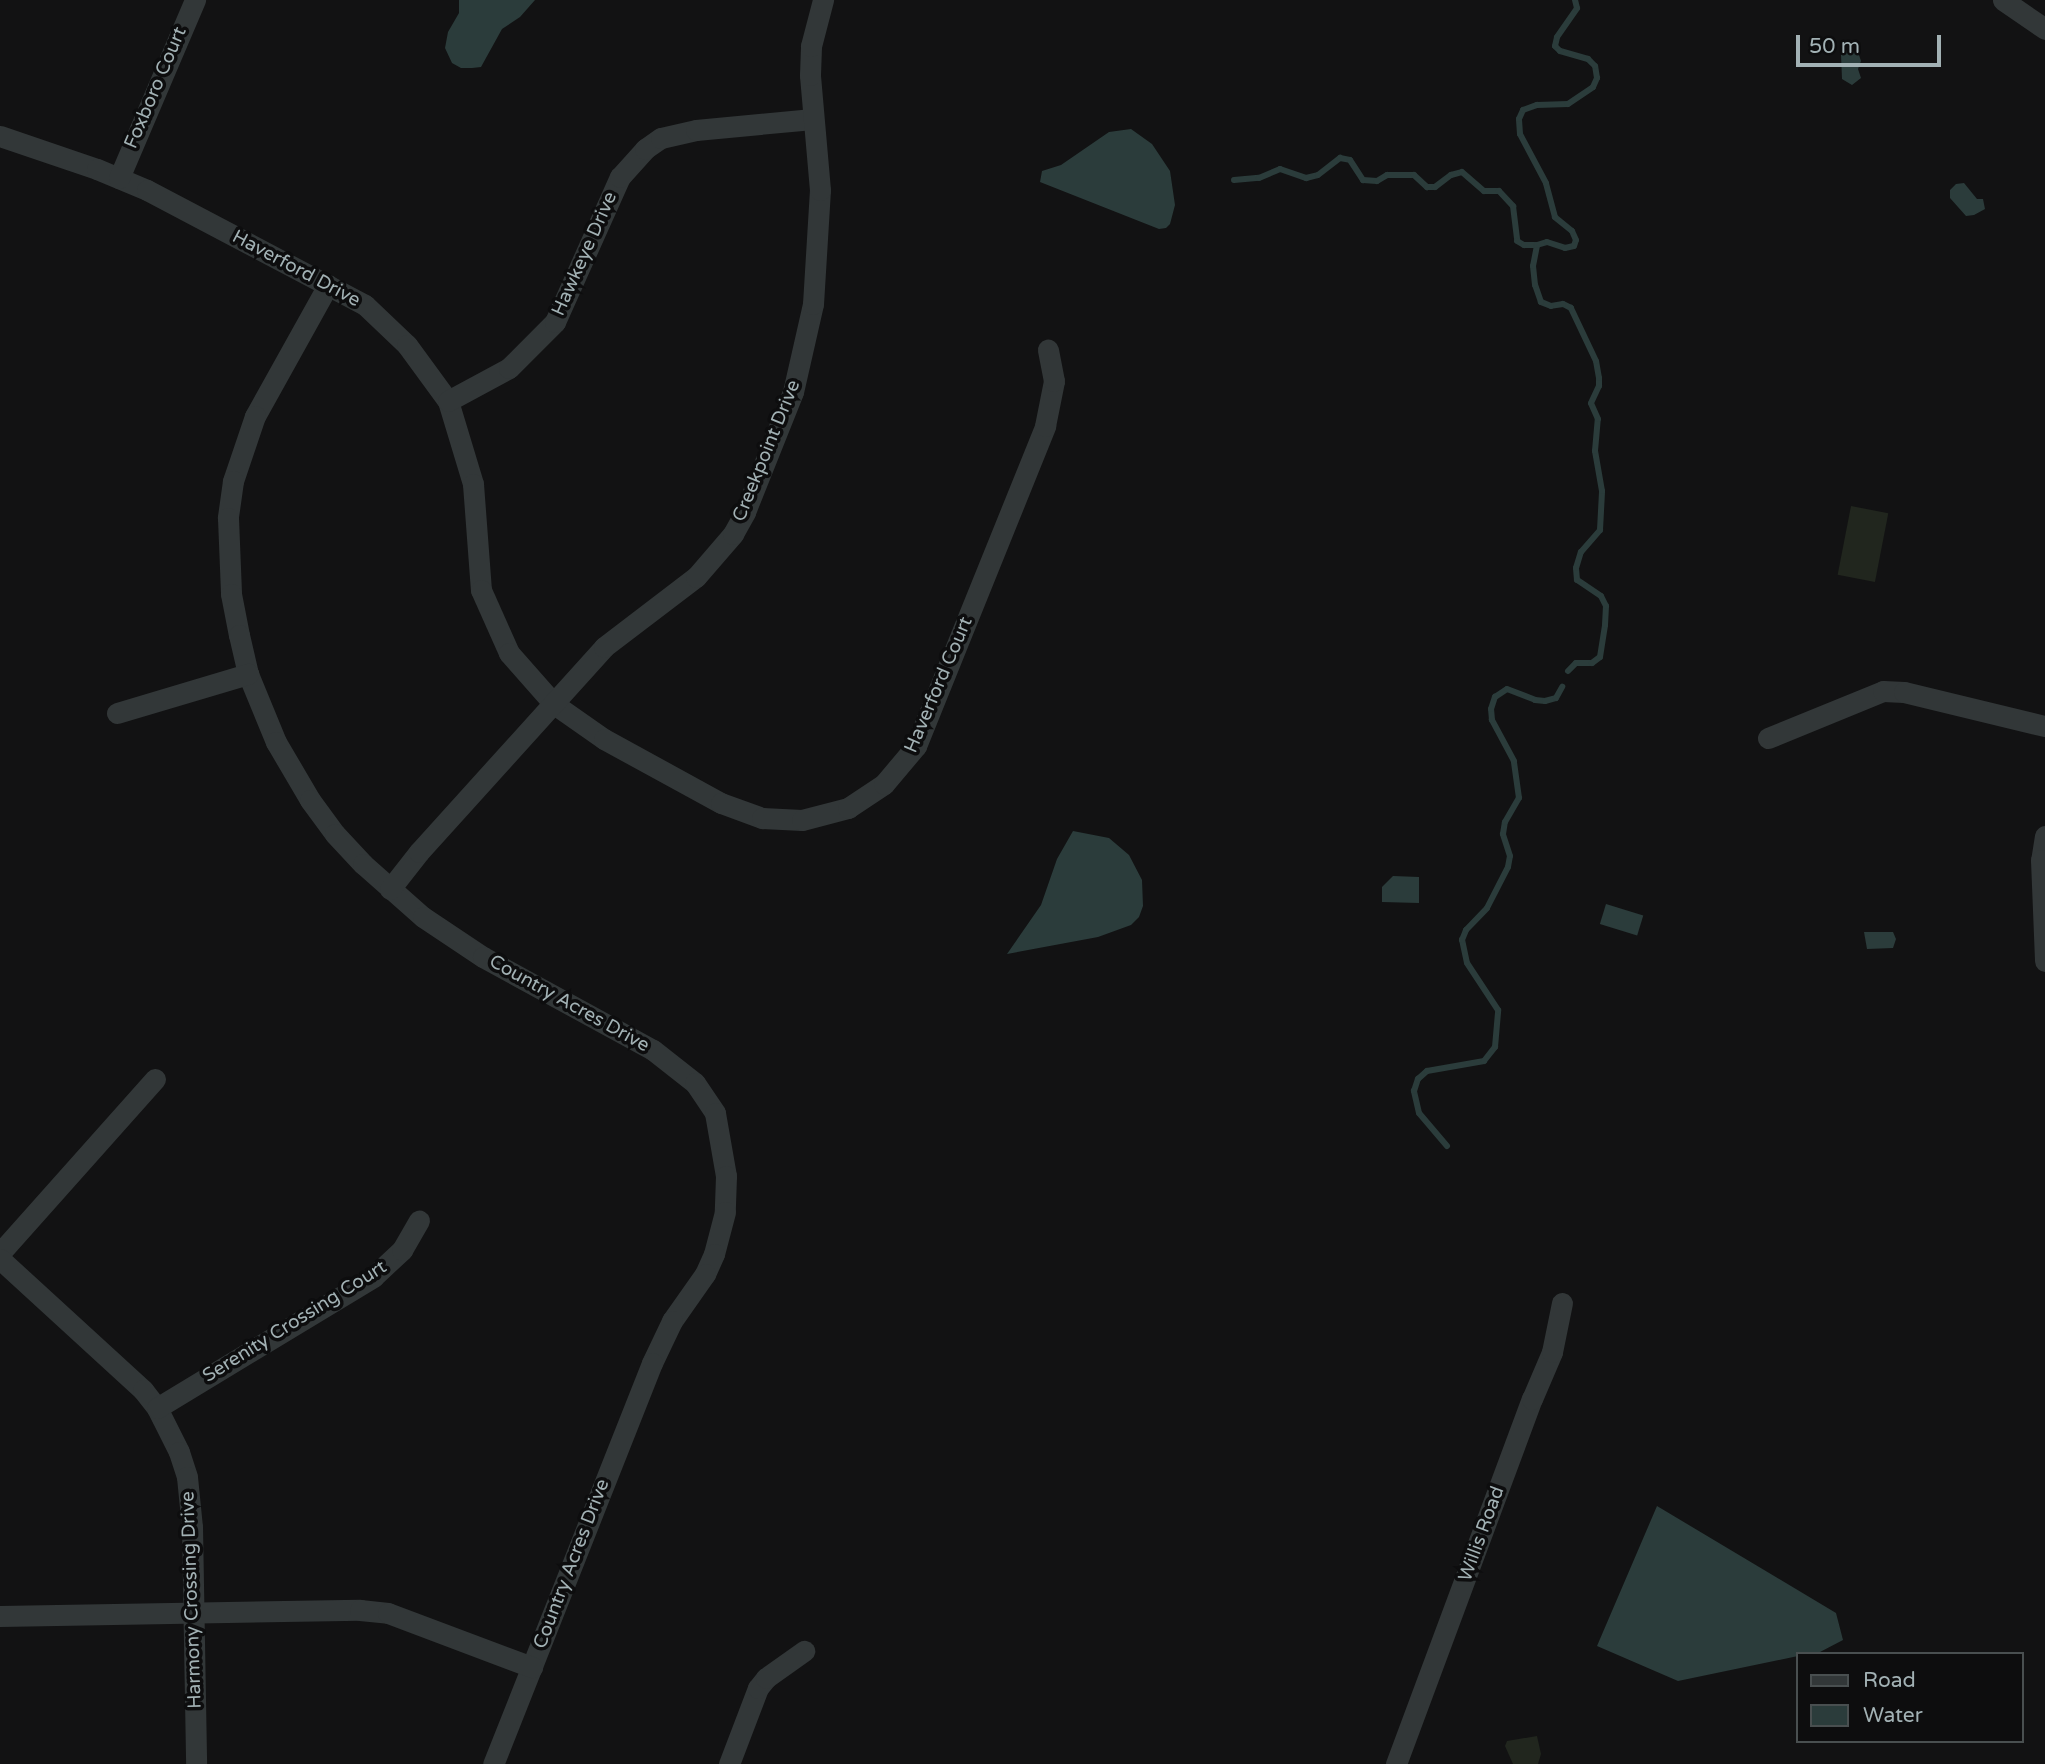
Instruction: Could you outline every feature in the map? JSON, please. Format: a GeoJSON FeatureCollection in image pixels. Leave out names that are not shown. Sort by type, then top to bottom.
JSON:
{"type":"FeatureCollection","features":[{"type":"Feature","properties":{"kind":"street","name":"Foxboro Court"},"geometry":{"type":"LineString","coordinates":[[119,178],[195,0]]}},
{"type":"Feature","properties":{"kind":"street","name":"Creekpoint Drive"},"geometry":{"type":"LineString","coordinates":[[390,889],[419,852],[604,647],[696,577],[733,534],[745,512],[793,392],[813,304],[820,190],[812,119],[811,46],[823,0]]}},
{"type":"Feature","properties":{"kind":"street"},"geometry":{"type":"LineString","coordinates":[[2003,0],[2045,29]]}},
{"type":"Feature","properties":{"kind":"street","name":"Hawkeye Drive"},"geometry":{"type":"LineString","coordinates":[[448,401],[509,368],[555,322],[620,177],[645,149],[661,138],[696,130],[812,119]]}},
{"type":"Feature","properties":{"kind":"street","name":"Haverford Drive"},"geometry":{"type":"LineString","coordinates":[[0,136],[119,178],[365,305],[386,325],[428,370],[448,401],[472,484],[481,590],[509,653],[554,704]]}},
{"type":"Feature","properties":{"kind":"street","name":"Country Acres Drive"},"geometry":{"type":"LineString","coordinates":[[328,285],[256,416],[233,481],[228,518],[232,594],[248,674],[276,742],[310,800],[335,834],[390,889],[423,916],[484,957],[653,1050],[703,1093],[715,1112],[721,1136],[726,1192],[721,1232],[705,1274],[661,1341],[493,1764]]}},
{"type":"Feature","properties":{"kind":"street","name":"Haverford Court"},"geometry":{"type":"LineString","coordinates":[[554,704],[604,739],[722,803],[762,818],[802,820],[826,816],[855,804],[884,784],[902,766],[920,736],[1045,426],[1054,381],[1048,350]]}},
{"type":"Feature","properties":{"kind":"street"},"geometry":{"type":"LineString","coordinates":[[117,713],[248,674]]}},
{"type":"Feature","properties":{"kind":"street"},"geometry":{"type":"LineString","coordinates":[[1768,738],[1883,691],[1904,692],[2045,726]]}},
{"type":"Feature","properties":{"kind":"street"},"geometry":{"type":"LineString","coordinates":[[2045,836],[2041,860],[2045,961]]}},
{"type":"Feature","properties":{"kind":"street"},"geometry":{"type":"LineString","coordinates":[[0,1253],[155,1079]]}},
{"type":"Feature","properties":{"kind":"street","name":"Serenity Crossing Court"},"geometry":{"type":"LineString","coordinates":[[157,1408],[373,1277],[402,1250],[419,1221]]}},
{"type":"Feature","properties":{"kind":"street","name":"Harmony Crossing Drive"},"geometry":{"type":"LineString","coordinates":[[0,1259],[124,1371],[157,1408],[187,1477],[194,1612],[196,1764]]}},
{"type":"Feature","properties":{"kind":"street","name":"Willis Road"},"geometry":{"type":"LineString","coordinates":[[1396,1764],[1552,1352],[1562,1303]]}},
{"type":"Feature","properties":{"kind":"street"},"geometry":{"type":"LineString","coordinates":[[0,1616],[194,1612],[388,1613],[532,1667]]}},
{"type":"Feature","properties":{"kind":"street"},"geometry":{"type":"LineString","coordinates":[[729,1764],[758,1688],[766,1678],[804,1651]]}},
{"type":"Feature","properties":{"kind":"shaded area"},"geometry":{"type":"Polygon","coordinates":[[[1851,506],[1888,513],[1875,582],[1838,575],[1851,506]]]}},
{"type":"Feature","properties":{"kind":"shaded area"},"geometry":{"type":"Polygon","coordinates":[[[1537,1736],[1541,1754],[1538,1764],[1513,1764],[1505,1746],[1507,1741],[1537,1736]]]}},
{"type":"Feature","properties":{"kind":"water"},"geometry":{"type":"Polygon","coordinates":[[[459,0],[535,0],[520,17],[502,29],[481,67],[461,68],[452,63],[445,48],[448,32],[459,13],[459,0]]]}},
{"type":"Feature","properties":{"kind":"water"},"geometry":{"type":"Polygon","coordinates":[[[1846,50],[1858,52],[1861,61],[1858,69],[1861,78],[1852,85],[1842,79],[1841,55],[1846,50]]]}},
{"type":"Feature","properties":{"kind":"water"},"geometry":{"type":"Polygon","coordinates":[[[1131,129],[1152,144],[1170,171],[1175,205],[1170,224],[1166,228],[1159,229],[1040,182],[1042,171],[1061,165],[1109,132],[1131,129]]]}},
{"type":"Feature","properties":{"kind":"water"},"geometry":{"type":"Polygon","coordinates":[[[1964,183],[1977,199],[1983,199],[1985,209],[1974,215],[1966,216],[1950,198],[1950,190],[1956,184],[1964,183]]]}},
{"type":"Feature","properties":{"kind":"water"},"geometry":{"type":"Polygon","coordinates":[[[1073,831],[1109,838],[1129,855],[1142,880],[1143,906],[1139,917],[1131,925],[1098,937],[1007,954],[1041,905],[1057,859],[1073,831]]]}},
{"type":"Feature","properties":{"kind":"water"},"geometry":{"type":"Polygon","coordinates":[[[1393,876],[1419,877],[1419,903],[1382,902],[1382,887],[1393,876]]]}},
{"type":"Feature","properties":{"kind":"water"},"geometry":{"type":"Polygon","coordinates":[[[1606,904],[1643,915],[1637,935],[1600,924],[1606,904]]]}},
{"type":"Feature","properties":{"kind":"water"},"geometry":{"type":"Polygon","coordinates":[[[1864,932],[1893,932],[1896,939],[1893,948],[1867,949],[1864,932]]]}},
{"type":"Feature","properties":{"kind":"water"},"geometry":{"type":"Polygon","coordinates":[[[1657,1506],[1836,1613],[1843,1640],[1820,1652],[1797,1652],[1797,1656],[1678,1681],[1597,1646],[1657,1506]]]}},
{"type":"Feature","properties":{"kind":"waterway"},"geometry":{"type":"LineString","coordinates":[[1568,671],[1576,663],[1592,663],[1600,657],[1605,625],[1606,606],[1601,596],[1577,580],[1576,568],[1581,552],[1600,530],[1602,491],[1595,451],[1598,419],[1591,403],[1599,386],[1599,378],[1596,361],[1571,308],[1563,304],[1551,306],[1541,302],[1535,285],[1533,266],[1537,245],[1547,242],[1565,248],[1574,246],[1576,240],[1572,231],[1555,217],[1546,183],[1520,134],[1519,119],[1523,110],[1537,105],[1568,104],[1593,87],[1597,78],[1595,66],[1588,59],[1560,51],[1555,46],[1557,37],[1577,8],[1575,0]]}},
{"type":"Feature","properties":{"kind":"waterway"},"geometry":{"type":"LineString","coordinates":[[1234,180],[1259,178],[1280,169],[1306,178],[1318,175],[1340,158],[1350,160],[1363,180],[1377,181],[1387,175],[1414,175],[1427,187],[1435,187],[1451,175],[1462,172],[1484,191],[1499,191],[1513,206],[1517,241],[1524,245],[1537,245]]}},
{"type":"Feature","properties":{"kind":"waterway"},"geometry":{"type":"LineString","coordinates":[[1447,1146],[1419,1113],[1414,1091],[1418,1079],[1427,1071],[1484,1061],[1495,1047],[1498,1010],[1467,963],[1462,940],[1466,930],[1487,908],[1508,867],[1510,856],[1503,834],[1505,822],[1519,798],[1514,761],[1492,720],[1491,709],[1495,697],[1507,689],[1545,701],[1556,698],[1562,687]]}}]}
